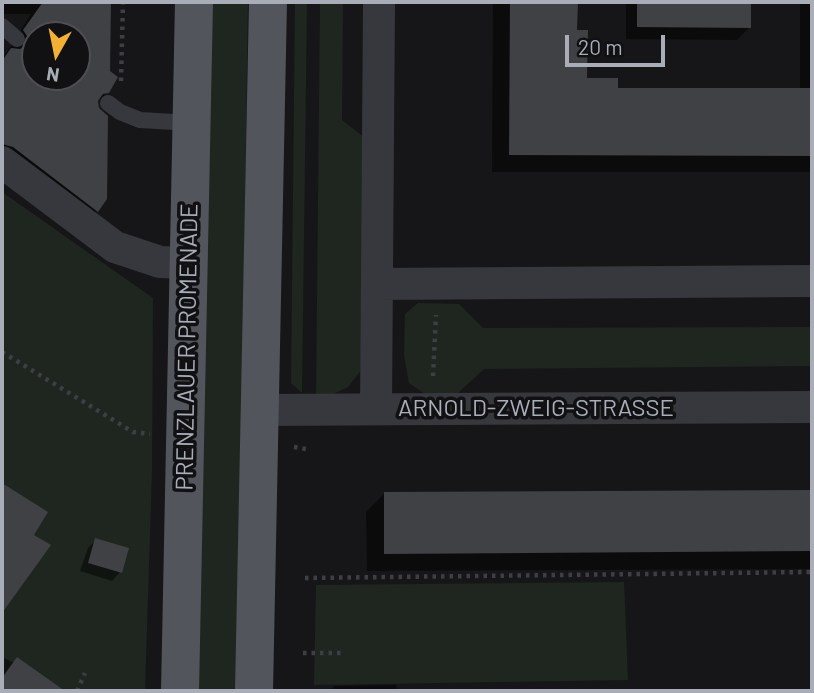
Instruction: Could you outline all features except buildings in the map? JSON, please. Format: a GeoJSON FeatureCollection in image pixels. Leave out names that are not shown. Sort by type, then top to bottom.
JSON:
{"type":"FeatureCollection","features":[{"type":"Feature","properties":{"kind":"main road","name":"PRENZLAUER PROMENADE"},"geometry":{"type":"LineString","coordinates":[[180,691],[194,2]]}},
{"type":"Feature","properties":{"kind":"main road"},"geometry":{"type":"LineString","coordinates":[[254,691],[268,2]]}},
{"type":"Feature","properties":{"kind":"street"},"geometry":{"type":"LineString","coordinates":[[376,408],[379,2]]}},
{"type":"Feature","properties":{"kind":"street"},"geometry":{"type":"LineString","coordinates":[[2,162],[116,247],[160,262],[188,263]]}},
{"type":"Feature","properties":{"kind":"street"},"geometry":{"type":"LineString","coordinates":[[377,284],[812,281]]}},
{"type":"Feature","properties":{"kind":"street","name":"ARNOLD-ZWEIG-STRASSE"},"geometry":{"type":"LineString","coordinates":[[260,410],[812,407]]}},
{"type":"Feature","properties":{"kind":"lane"},"geometry":{"type":"LineString","coordinates":[[2,26],[17,39]]}},
{"type":"Feature","properties":{"kind":"lane"},"geometry":{"type":"LineString","coordinates":[[114,107],[140,120],[191,123]]}},
{"type":"Feature","properties":{"kind":"path"},"geometry":{"type":"LineString","coordinates":[[114,107],[123,2]]}},
{"type":"Feature","properties":{"kind":"path"},"geometry":{"type":"LineString","coordinates":[[433,381],[437,303]]}},
{"type":"Feature","properties":{"kind":"path"},"geometry":{"type":"LineString","coordinates":[[2,352],[133,432],[156,435]]}},
{"type":"Feature","properties":{"kind":"path"},"geometry":{"type":"LineString","coordinates":[[305,578],[812,572]]}},
{"type":"Feature","properties":{"kind":"path"},"geometry":{"type":"LineString","coordinates":[[303,653],[342,653]]}},
{"type":"Feature","properties":{"kind":"path"},"geometry":{"type":"LineString","coordinates":[[77,691],[85,673]]}},
{"type":"Feature","properties":{"kind":"shaded area"},"geometry":{"type":"Polygon","coordinates":[[[210,2],[248,2],[238,691],[197,691],[210,2]]]}},
{"type":"Feature","properties":{"kind":"shaded area"},"geometry":{"type":"Polygon","coordinates":[[[295,2],[307,2],[302,393],[291,383],[295,2]]]}},
{"type":"Feature","properties":{"kind":"shaded area"},"geometry":{"type":"Polygon","coordinates":[[[320,2],[343,2],[342,120],[369,141],[363,368],[348,387],[325,398],[316,397],[320,2]]]}},
{"type":"Feature","properties":{"kind":"shaded area"},"geometry":{"type":"Polygon","coordinates":[[[2,192],[153,298],[152,470],[145,691],[2,691],[2,192]]]}},
{"type":"Feature","properties":{"kind":"shaded area"},"geometry":{"type":"Polygon","coordinates":[[[418,303],[459,304],[483,328],[812,327],[812,366],[484,369],[458,393],[425,394],[409,383],[404,355],[405,314],[418,303]]]}},
{"type":"Feature","properties":{"kind":"shaded area"},"geometry":{"type":"Polygon","coordinates":[[[624,582],[628,680],[314,685],[316,585],[624,582]]]}}]}
